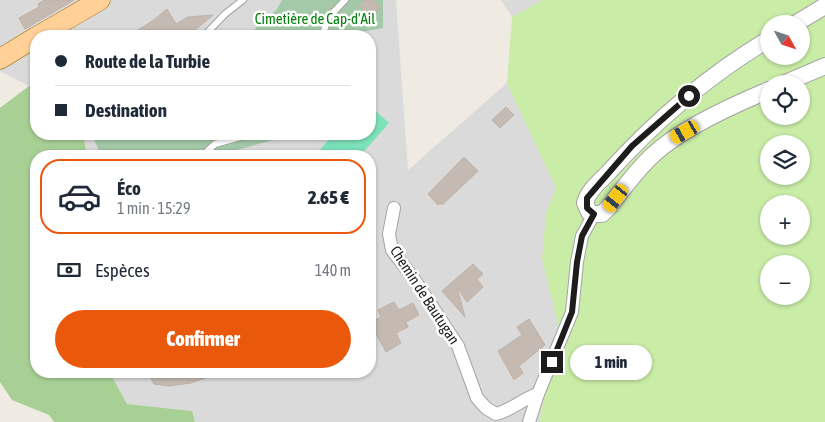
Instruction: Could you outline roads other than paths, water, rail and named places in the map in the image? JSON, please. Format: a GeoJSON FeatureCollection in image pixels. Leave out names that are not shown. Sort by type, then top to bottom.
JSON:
{"type":"FeatureCollection","features":[{"type":"Feature","properties":{"kind":"main road"},"geometry":{"type":"LineString","coordinates":[[49,30],[100,0]]}},
{"type":"Feature","properties":{"kind":"main road"},"geometry":{"type":"LineString","coordinates":[[0,59],[30,41]]}},
{"type":"Feature","properties":{"kind":"street"},"geometry":{"type":"LineString","coordinates":[[810,15],[825,6]]}},
{"type":"Feature","properties":{"kind":"street"},"geometry":{"type":"LineString","coordinates":[[760,45],[716,75],[658,122],[632,146],[587,198],[587,208],[594,214],[602,214],[654,154],[673,139],[710,118],[760,94]]}},
{"type":"Feature","properties":{"kind":"street"},"geometry":{"type":"LineString","coordinates":[[804,75],[825,66]]}},
{"type":"Feature","properties":{"kind":"street","name":"Chemin de Bautugan"},"geometry":{"type":"LineString","coordinates":[[394,208],[389,234],[392,250],[414,279],[458,346],[477,398],[486,408],[496,414],[507,412],[529,397],[538,394]]}},
{"type":"Feature","properties":{"kind":"street"},"geometry":{"type":"LineString","coordinates":[[529,422],[538,394],[572,312],[577,262],[582,236],[594,214]]}},
{"type":"Feature","properties":{"kind":"lane"},"geometry":{"type":"LineString","coordinates":[[210,30],[242,0]]}},
{"type":"Feature","properties":{"kind":"lane"},"geometry":{"type":"LineString","coordinates":[[324,30],[329,17],[345,0]]}},
{"type":"Feature","properties":{"kind":"lane"},"geometry":{"type":"LineString","coordinates":[[208,150],[215,144],[229,140]]}},
{"type":"Feature","properties":{"kind":"park label","name":"Cimetière de Cap-d'Ail"},"geometry":{"type":"Point","coordinates":[315,18]}}]}
